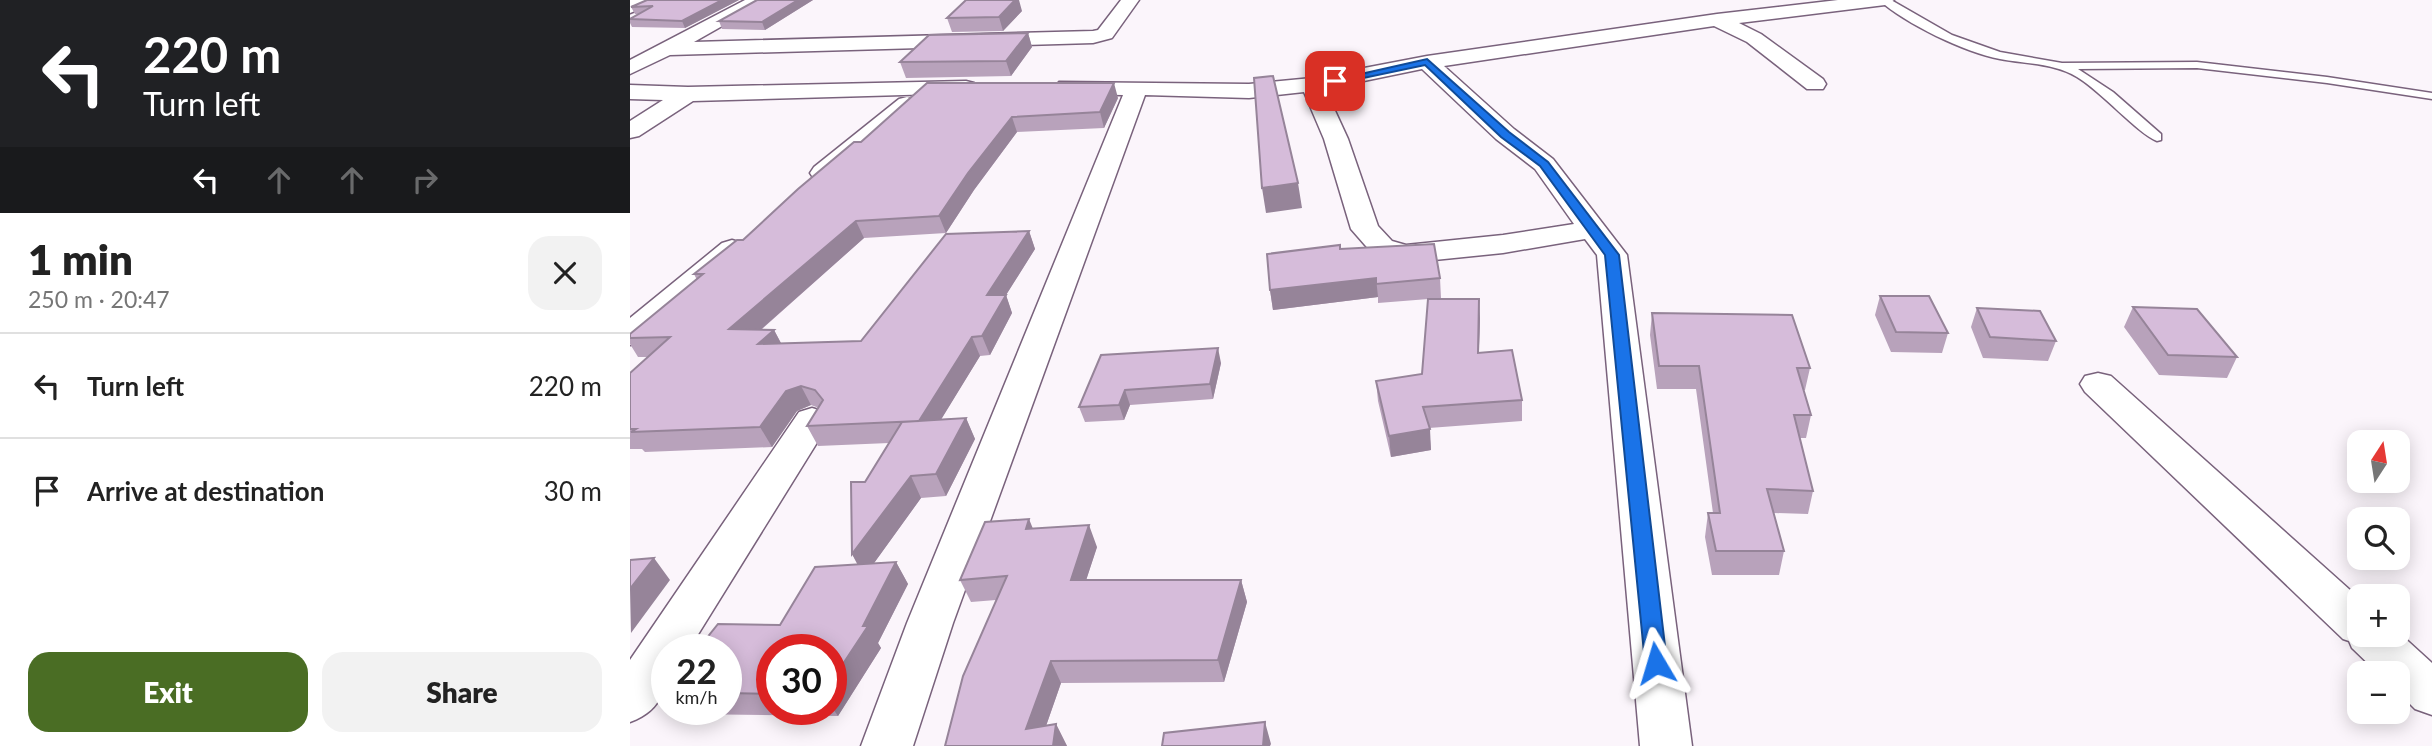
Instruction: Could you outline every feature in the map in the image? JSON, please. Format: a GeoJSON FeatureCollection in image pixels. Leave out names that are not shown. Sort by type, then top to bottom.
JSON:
{"type":"FeatureCollection","features":[{"type":"Feature","properties":{"kind":"street"},"geometry":{"type":"LineString","coordinates":[[630,7],[646,0]]}},
{"type":"Feature","properties":{"kind":"street"},"geometry":{"type":"LineString","coordinates":[[630,68],[759,0]]}},
{"type":"Feature","properties":{"kind":"street"},"geometry":{"type":"LineString","coordinates":[[667,49],[1093,37],[1105,34],[1130,0]]}},
{"type":"Feature","properties":{"kind":"street"},"geometry":{"type":"LineString","coordinates":[[1045,87],[1249,91],[1312,85],[1427,62],[1717,20],[1885,0]]}},
{"type":"Feature","properties":{"kind":"street"},"geometry":{"type":"LineString","coordinates":[[1717,20],[1754,38],[1815,83]]}},
{"type":"Feature","properties":{"kind":"street"},"geometry":{"type":"LineString","coordinates":[[1427,62],[1505,134],[1544,164],[1612,255],[1666,746]]}},
{"type":"Feature","properties":{"kind":"street"},"geometry":{"type":"LineString","coordinates":[[1312,85],[1336,139],[1365,229],[1382,247],[1405,254],[1503,244],[1594,229]]}},
{"type":"Feature","properties":{"kind":"street"},"geometry":{"type":"LineString","coordinates":[[630,92],[688,94],[992,87]]}},
{"type":"Feature","properties":{"kind":"street"},"geometry":{"type":"LineString","coordinates":[[887,746],[930,622],[1137,88]]}},
{"type":"Feature","properties":{"kind":"street"},"geometry":{"type":"LineString","coordinates":[[798,194],[924,89]]}},
{"type":"Feature","properties":{"kind":"street"},"geometry":{"type":"LineString","coordinates":[[630,131],[688,94]]}},
{"type":"Feature","properties":{"kind":"street"},"geometry":{"type":"LineString","coordinates":[[630,335],[756,229]]}},
{"type":"Feature","properties":{"kind":"street"},"geometry":{"type":"LineString","coordinates":[[2098,384],[2347,615]]}},
{"type":"Feature","properties":{"kind":"street"},"geometry":{"type":"LineString","coordinates":[[630,701],[812,420]]}},
{"type":"Feature","properties":{"kind":"street"},"geometry":{"type":"LineString","coordinates":[[2382,647],[2432,694]]}},
{"type":"Feature","properties":{"kind":"lane"},"geometry":{"type":"LineString","coordinates":[[1885,0],[1961,44],[1991,54],[2058,66],[2076,72],[2096,85],[2157,137]]}},
{"type":"Feature","properties":{"kind":"lane"},"geometry":{"type":"LineString","coordinates":[[2058,66],[2197,65],[2327,80],[2432,96]]}},
{"type":"Feature","properties":{"kind":"building"},"geometry":{"type":"Polygon","coordinates":[[[647,0],[722,0],[682,21],[630,19],[653,6],[631,7],[647,0]]]}},
{"type":"Feature","properties":{"kind":"building"},"geometry":{"type":"Polygon","coordinates":[[[757,0],[798,0],[762,22],[719,21],[757,0]]]}},
{"type":"Feature","properties":{"kind":"building"},"geometry":{"type":"Polygon","coordinates":[[[966,0],[1015,0],[999,17],[947,18],[966,0]]]}},
{"type":"Feature","properties":{"kind":"building"},"geometry":{"type":"Polygon","coordinates":[[[1028,33],[1006,61],[900,62],[929,35],[1028,33]]]}},
{"type":"Feature","properties":{"kind":"building"},"geometry":{"type":"Polygon","coordinates":[[[1273,76],[1298,183],[1262,188],[1254,78],[1273,76]]]}},
{"type":"Feature","properties":{"kind":"building"},"geometry":{"type":"Polygon","coordinates":[[[927,83],[1114,83],[1100,112],[1012,117],[968,173],[939,216],[856,221],[729,329],[774,330],[758,344],[861,341],[946,234],[1029,231],[987,295],[1006,295],[982,336],[972,337],[919,421],[807,426],[823,400],[815,390],[801,386],[786,391],[760,427],[631,432],[636,429],[630,429],[630,373],[670,337],[630,338],[630,334],[703,274],[694,274],[737,240],[743,240],[798,189],[854,142],[861,142],[927,83]]]}},
{"type":"Feature","properties":{"kind":"building"},"geometry":{"type":"Polygon","coordinates":[[[1434,244],[1440,278],[1376,284],[1376,278],[1270,290],[1267,254],[1340,245],[1340,249],[1434,244]]]}},
{"type":"Feature","properties":{"kind":"building"},"geometry":{"type":"Polygon","coordinates":[[[1880,296],[1929,296],[1948,333],[1896,332],[1880,296]]]}},
{"type":"Feature","properties":{"kind":"building"},"geometry":{"type":"Polygon","coordinates":[[[1428,299],[1479,299],[1478,353],[1512,350],[1522,400],[1423,407],[1430,429],[1389,436],[1376,381],[1422,374],[1428,299]]]}},
{"type":"Feature","properties":{"kind":"building"},"geometry":{"type":"Polygon","coordinates":[[[2133,307],[2197,309],[2237,357],[2168,355],[2133,307]]]}},
{"type":"Feature","properties":{"kind":"building"},"geometry":{"type":"Polygon","coordinates":[[[1977,308],[2040,311],[2056,341],[1990,337],[1977,308]]]}},
{"type":"Feature","properties":{"kind":"building"},"geometry":{"type":"Polygon","coordinates":[[[1652,313],[1792,315],[1810,368],[1797,368],[1811,415],[1794,415],[1813,491],[1767,489],[1784,551],[1716,551],[1708,513],[1720,513],[1699,366],[1659,366],[1652,313]]]}},
{"type":"Feature","properties":{"kind":"building"},"geometry":{"type":"Polygon","coordinates":[[[1218,348],[1210,384],[1125,390],[1119,405],[1079,407],[1101,355],[1218,348]]]}},
{"type":"Feature","properties":{"kind":"building"},"geometry":{"type":"Polygon","coordinates":[[[966,418],[936,474],[911,476],[852,554],[851,482],[865,482],[902,422],[966,418]]]}},
{"type":"Feature","properties":{"kind":"building"},"geometry":{"type":"Polygon","coordinates":[[[1029,519],[1026,529],[1089,525],[1071,580],[1241,580],[1218,660],[1051,661],[1026,729],[1056,724],[1053,746],[945,746],[963,676],[1007,576],[960,580],[985,522],[1029,519]]]}},
{"type":"Feature","properties":{"kind":"building"},"geometry":{"type":"Polygon","coordinates":[[[654,558],[630,589],[630,560],[654,558]]]}},
{"type":"Feature","properties":{"kind":"building"},"geometry":{"type":"Polygon","coordinates":[[[896,562],[863,626],[868,626],[847,658],[847,634],[756,634],[756,694],[742,693],[742,634],[710,634],[718,624],[780,625],[815,567],[896,562]]]}},
{"type":"Feature","properties":{"kind":"building"},"geometry":{"type":"Polygon","coordinates":[[[1265,722],[1263,746],[1162,746],[1164,733],[1265,722]]]}},
{"type":"Feature","properties":{"kind":"route"},"geometry":{"type":"LineString","coordinates":[[1335,81],[1427,62],[1505,134],[1544,164],[1612,255],[1656,663]]}}]}
